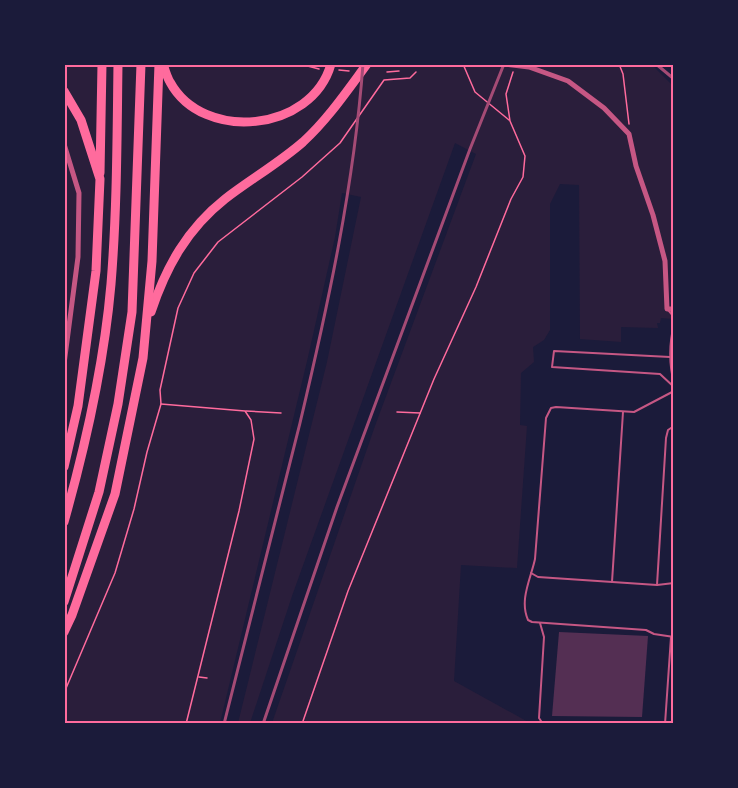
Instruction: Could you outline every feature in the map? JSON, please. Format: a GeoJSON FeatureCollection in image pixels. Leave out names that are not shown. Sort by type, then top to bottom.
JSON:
{"type":"FeatureCollection","features":[{"type":"Feature","properties":{"kind":"highway"},"geometry":{"type":"LineString","coordinates":[[64,467],[78,406],[96,271],[102,64]]}},
{"type":"Feature","properties":{"kind":"highway"},"geometry":{"type":"LineString","coordinates":[[64,522],[87,433],[105,332],[115,213],[118,64]]}},
{"type":"Feature","properties":{"kind":"highway"},"geometry":{"type":"LineString","coordinates":[[64,602],[99,492],[118,404],[132,312],[141,64]]}},
{"type":"Feature","properties":{"kind":"highway"},"geometry":{"type":"LineString","coordinates":[[161,64],[170,83],[195,108],[231,121],[248,122],[275,118],[298,108],[323,83],[330,69]]}},
{"type":"Feature","properties":{"kind":"highway"},"geometry":{"type":"LineString","coordinates":[[64,632],[115,494],[143,358],[152,261],[161,64]]}},
{"type":"Feature","properties":{"kind":"highway"},"geometry":{"type":"LineString","coordinates":[[147,326],[168,268],[192,233],[225,200],[306,139],[327,117],[367,64]]}},
{"type":"Feature","properties":{"kind":"highway"},"geometry":{"type":"LineString","coordinates":[[64,91],[81,120],[100,179]]}},
{"type":"Feature","properties":{"kind":"street"},"geometry":{"type":"LineString","coordinates":[[361,64],[436,64]]}},
{"type":"Feature","properties":{"kind":"street"},"geometry":{"type":"LineString","coordinates":[[504,64],[529,68],[568,81],[604,108],[629,134],[636,166],[653,215],[665,261],[670,309]]}},
{"type":"Feature","properties":{"kind":"street"},"geometry":{"type":"LineString","coordinates":[[64,144],[79,193],[78,257],[64,364]]}},
{"type":"Feature","properties":{"kind":"lane"},"geometry":{"type":"LineString","coordinates":[[670,309],[674,317]]}},
{"type":"Feature","properties":{"kind":"lane"},"geometry":{"type":"LineString","coordinates":[[674,325],[670,357],[674,387]]}},
{"type":"Feature","properties":{"kind":"lane"},"geometry":{"type":"LineString","coordinates":[[670,357],[555,351],[552,367],[660,374],[674,387]]}},
{"type":"Feature","properties":{"kind":"lane"},"geometry":{"type":"LineString","coordinates":[[665,723],[672,637],[646,630],[532,622],[526,616],[527,580],[535,559],[548,412],[556,407],[634,412],[674,387]]}},
{"type":"Feature","properties":{"kind":"lane"},"geometry":{"type":"LineString","coordinates":[[612,582],[623,412]]}},
{"type":"Feature","properties":{"kind":"lane"},"geometry":{"type":"LineString","coordinates":[[657,585],[666,438],[668,430],[674,426]]}},
{"type":"Feature","properties":{"kind":"lane"},"geometry":{"type":"LineString","coordinates":[[531,573],[538,577],[657,585],[674,583]]}},
{"type":"Feature","properties":{"kind":"lane"},"geometry":{"type":"LineString","coordinates":[[540,623],[544,637],[539,718],[543,723]]}},
{"type":"Feature","properties":{"kind":"path"},"geometry":{"type":"LineString","coordinates":[[300,64],[351,71]]}},
{"type":"Feature","properties":{"kind":"path"},"geometry":{"type":"LineString","coordinates":[[463,64],[475,92],[510,121]]}},
{"type":"Feature","properties":{"kind":"path"},"geometry":{"type":"LineString","coordinates":[[619,64],[627,100],[629,134]]}},
{"type":"Feature","properties":{"kind":"path"},"geometry":{"type":"LineString","coordinates":[[64,693],[115,573],[161,404],[160,390],[178,308],[194,273],[218,242],[302,177],[340,143],[384,80],[410,78],[415,74],[417,65]]}},
{"type":"Feature","properties":{"kind":"path"},"geometry":{"type":"LineString","coordinates":[[302,723],[348,591],[511,199],[523,177],[525,156],[510,121],[506,94],[515,66]]}},
{"type":"Feature","properties":{"kind":"path"},"geometry":{"type":"LineString","coordinates":[[387,72],[393,72]]}},
{"type":"Feature","properties":{"kind":"path"},"geometry":{"type":"LineString","coordinates":[[161,404],[281,413]]}},
{"type":"Feature","properties":{"kind":"path"},"geometry":{"type":"LineString","coordinates":[[186,723],[239,511],[254,440],[251,420],[245,411]]}},
{"type":"Feature","properties":{"kind":"path"},"geometry":{"type":"LineString","coordinates":[[397,412],[421,413]]}},
{"type":"Feature","properties":{"kind":"path"},"geometry":{"type":"LineString","coordinates":[[198,676],[207,678]]}},
{"type":"Feature","properties":{"kind":"path"},"geometry":{"type":"LineString","coordinates":[[311,678],[317,678]]}},
{"type":"Feature","properties":{"kind":"shaded area"},"geometry":{"type":"Polygon","coordinates":[[[651,64],[673,86],[673,319],[661,318],[660,323],[657,323],[658,328],[621,327],[621,342],[580,339],[579,185],[560,184],[550,204],[550,330],[544,340],[533,347],[534,362],[521,373],[520,425],[527,426],[517,568],[461,565],[454,681],[530,723],[272,723],[375,426],[476,154],[455,143],[292,596],[250,723],[238,723],[327,362],[361,197],[342,193],[335,237],[308,357],[220,723],[65,723],[64,65],[651,64]]]}},
{"type":"Feature","properties":{"kind":"building"},"geometry":{"type":"Polygon","coordinates":[[[559,632],[648,636],[642,717],[552,716],[559,632]]]}},
{"type":"Feature","properties":{"kind":"railway"},"geometry":{"type":"LineString","coordinates":[[224,724],[300,423],[330,290],[353,155],[363,64]]}},
{"type":"Feature","properties":{"kind":"railway"},"geometry":{"type":"LineString","coordinates":[[263,724],[337,507],[470,149],[504,64]]}},
{"type":"Feature","properties":{"kind":"railway"},"geometry":{"type":"LineString","coordinates":[[656,64],[674,79]]}}]}
